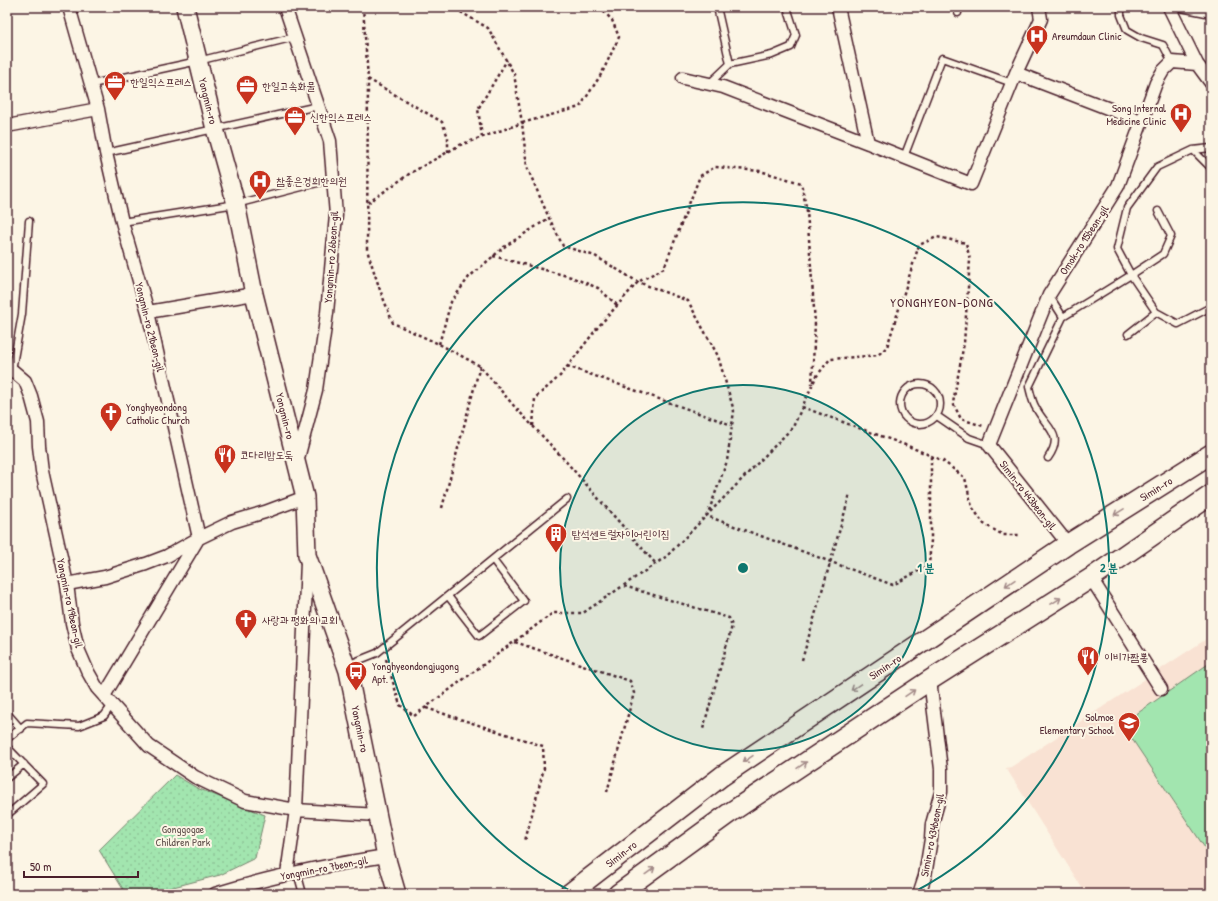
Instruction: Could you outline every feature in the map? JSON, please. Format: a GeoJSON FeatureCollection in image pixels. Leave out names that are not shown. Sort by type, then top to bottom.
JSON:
{"type":"FeatureCollection","features":[{"type":"Feature","properties":{"kind":"main road","name":"Simin-ro"},"geometry":{"type":"LineString","coordinates":[[569,894],[722,776],[1068,544],[1211,454]]}},
{"type":"Feature","properties":{"kind":"main road"},"geometry":{"type":"LineString","coordinates":[[618,894],[728,814],[930,680],[1091,578],[1211,495]]}},
{"type":"Feature","properties":{"kind":"street","name":"Yongmin-ro 21beon-gil"},"geometry":{"type":"LineString","coordinates":[[69,7],[92,84],[122,222],[148,312],[199,538]]}},
{"type":"Feature","properties":{"kind":"street","name":"Yongmin-ro"},"geometry":{"type":"LineString","coordinates":[[185,7],[215,129],[236,204],[254,294],[305,497],[307,555],[346,665],[386,856],[397,894]]}},
{"type":"Feature","properties":{"kind":"street","name":"Yongmin-ro 26beon-gil"},"geometry":{"type":"LineString","coordinates":[[285,7],[330,141],[336,215],[327,313],[316,390],[297,464]]}},
{"type":"Feature","properties":{"kind":"street"},"geometry":{"type":"LineString","coordinates":[[838,7],[868,143]]}},
{"type":"Feature","properties":{"kind":"street"},"geometry":{"type":"LineString","coordinates":[[683,78],[723,87],[970,184],[1014,78],[1041,18],[1039,7]]}},
{"type":"Feature","properties":{"kind":"street"},"geometry":{"type":"LineString","coordinates":[[1169,7],[1197,64],[1211,84]]}},
{"type":"Feature","properties":{"kind":"street"},"geometry":{"type":"LineString","coordinates":[[1172,62],[1197,64]]}},
{"type":"Feature","properties":{"kind":"street","name":"Omok-ro 15beon-gil"},"geometry":{"type":"LineString","coordinates":[[989,445],[1049,295],[1118,186],[1156,83],[1163,71],[1172,62]]}},
{"type":"Feature","properties":{"kind":"street"},"geometry":{"type":"LineString","coordinates":[[1014,78],[1141,121]]}},
{"type":"Feature","properties":{"kind":"street"},"geometry":{"type":"LineString","coordinates":[[7,126],[98,109]]}},
{"type":"Feature","properties":{"kind":"street"},"geometry":{"type":"LineString","coordinates":[[148,312],[254,294]]}},
{"type":"Feature","properties":{"kind":"street","name":"Yongmin-ro 19beon-gil"},"geometry":{"type":"LineString","coordinates":[[10,370],[26,381],[38,422],[42,471],[67,584],[72,623],[78,649],[96,688],[149,746],[195,777],[245,801],[296,810],[378,815]]}},
{"type":"Feature","properties":{"kind":"street","name":"Simin-ro 443beon-gil"},"geometry":{"type":"LineString","coordinates":[[989,445],[1068,544]]}},
{"type":"Feature","properties":{"kind":"street"},"geometry":{"type":"LineString","coordinates":[[67,584],[105,577],[146,564],[167,556],[232,522],[265,512],[305,497]]}},
{"type":"Feature","properties":{"kind":"street"},"geometry":{"type":"LineString","coordinates":[[104,696],[199,538]]}},
{"type":"Feature","properties":{"kind":"street"},"geometry":{"type":"LineString","coordinates":[[292,873],[307,555]]}},
{"type":"Feature","properties":{"kind":"street"},"geometry":{"type":"LineString","coordinates":[[1091,578],[1161,688]]}},
{"type":"Feature","properties":{"kind":"street","name":"Simin-ro 434beon-gil"},"geometry":{"type":"LineString","coordinates":[[918,894],[925,876],[932,824],[941,792],[941,770],[930,680]]}},
{"type":"Feature","properties":{"kind":"street","name":"Yongmin-ro 7beon-gil"},"geometry":{"type":"LineString","coordinates":[[215,894],[247,884],[322,866],[386,856]]}},
{"type":"Feature","properties":{"kind":"lane"},"geometry":{"type":"LineString","coordinates":[[716,7],[730,64]]}},
{"type":"Feature","properties":{"kind":"lane"},"geometry":{"type":"LineString","coordinates":[[710,84],[730,64],[772,56],[791,47],[796,35],[788,7]]}},
{"type":"Feature","properties":{"kind":"lane"},"geometry":{"type":"LineString","coordinates":[[1121,7],[1121,15],[1127,30],[1141,38],[1163,45],[1172,62]]}},
{"type":"Feature","properties":{"kind":"lane"},"geometry":{"type":"LineString","coordinates":[[1176,7],[1211,14]]}},
{"type":"Feature","properties":{"kind":"lane"},"geometry":{"type":"LineString","coordinates":[[92,84],[198,61],[295,37]]}},
{"type":"Feature","properties":{"kind":"lane"},"geometry":{"type":"LineString","coordinates":[[904,157],[942,58],[1014,78]]}},
{"type":"Feature","properties":{"kind":"lane"},"geometry":{"type":"LineString","coordinates":[[106,153],[318,106]]}},
{"type":"Feature","properties":{"kind":"lane"},"geometry":{"type":"LineString","coordinates":[[1211,148],[1193,150],[1157,167],[1127,208],[1117,249],[1131,275],[1156,312],[1178,324],[1211,307]]}},
{"type":"Feature","properties":{"kind":"lane"},"geometry":{"type":"LineString","coordinates":[[1193,150],[1211,168]]}},
{"type":"Feature","properties":{"kind":"lane"},"geometry":{"type":"LineString","coordinates":[[122,222],[236,204],[333,179]]}},
{"type":"Feature","properties":{"kind":"lane"},"geometry":{"type":"LineString","coordinates":[[1048,458],[1055,448],[1054,435],[1036,408],[1029,387],[1063,317],[1163,254],[1171,236],[1158,211]]}},
{"type":"Feature","properties":{"kind":"lane"},"geometry":{"type":"LineString","coordinates":[[10,370],[22,314],[29,221]]}},
{"type":"Feature","properties":{"kind":"lane"},"geometry":{"type":"LineString","coordinates":[[1049,295],[1063,317]]}},
{"type":"Feature","properties":{"kind":"lane"},"geometry":{"type":"LineString","coordinates":[[1128,334],[1156,312]]}},
{"type":"Feature","properties":{"kind":"lane"},"geometry":{"type":"LineString","coordinates":[[915,384],[929,386],[935,390],[940,403],[940,409],[936,416],[926,424],[920,425],[908,421],[903,416],[899,404],[904,392],[915,384]]}},
{"type":"Feature","properties":{"kind":"lane"},"geometry":{"type":"LineString","coordinates":[[936,416],[969,438],[989,445]]}},
{"type":"Feature","properties":{"kind":"lane"},"geometry":{"type":"LineString","coordinates":[[346,665],[377,653],[383,649],[567,499]]}},
{"type":"Feature","properties":{"kind":"lane"},"geometry":{"type":"LineString","coordinates":[[448,596],[479,636],[524,601],[493,560]]}},
{"type":"Feature","properties":{"kind":"lane"},"geometry":{"type":"LineString","coordinates":[[7,739],[27,723],[79,726],[104,716],[112,705]]}},
{"type":"Feature","properties":{"kind":"lane"},"geometry":{"type":"LineString","coordinates":[[7,713],[21,729]]}},
{"type":"Feature","properties":{"kind":"lane"},"geometry":{"type":"LineString","coordinates":[[7,747],[43,784],[7,815]]}},
{"type":"Feature","properties":{"kind":"lane"},"geometry":{"type":"LineString","coordinates":[[7,778],[24,764]]}},
{"type":"Feature","properties":{"kind":"lane"},"geometry":{"type":"LineString","coordinates":[[292,873],[303,894]]}},
{"type":"Feature","properties":{"kind":"path"},"geometry":{"type":"LineString","coordinates":[[363,7],[368,79],[367,250],[393,323],[439,344],[480,366],[656,564]]}},
{"type":"Feature","properties":{"kind":"path"},"geometry":{"type":"LineString","coordinates":[[452,7],[488,28],[514,74],[527,167],[563,246],[595,256],[638,282],[688,301],[718,356],[734,410],[727,461],[708,516]]}},
{"type":"Feature","properties":{"kind":"path"},"geometry":{"type":"LineString","coordinates":[[368,204],[409,174],[460,145],[522,123],[580,107],[602,73],[619,37],[612,20],[599,7]]}},
{"type":"Feature","properties":{"kind":"path"},"geometry":{"type":"LineString","coordinates":[[482,137],[478,109],[507,60]]}},
{"type":"Feature","properties":{"kind":"path"},"geometry":{"type":"LineString","coordinates":[[368,79],[442,122],[448,137],[448,152]]}},
{"type":"Feature","properties":{"kind":"path"},"geometry":{"type":"LineString","coordinates":[[533,426],[535,398],[560,376],[598,326],[638,282],[664,268],[700,176],[715,168],[760,172],[801,183],[807,211],[815,323],[812,386]]}},
{"type":"Feature","properties":{"kind":"path"},"geometry":{"type":"LineString","coordinates":[[439,344],[451,302],[469,277],[504,247],[549,218]]}},
{"type":"Feature","properties":{"kind":"path"},"geometry":{"type":"LineString","coordinates":[[383,649],[400,705],[414,716],[553,613],[583,613],[667,556],[708,516],[793,427],[816,378],[830,359],[878,355],[887,347],[919,245],[937,237],[966,243],[970,260],[964,343],[953,403],[961,419],[995,430]]}},
{"type":"Feature","properties":{"kind":"path"},"geometry":{"type":"LineString","coordinates":[[493,256],[571,277],[592,285],[598,288],[617,305]]}},
{"type":"Feature","properties":{"kind":"path"},"geometry":{"type":"LineString","coordinates":[[442,508],[480,366]]}},
{"type":"Feature","properties":{"kind":"path"},"geometry":{"type":"LineString","coordinates":[[567,366],[732,424]]}},
{"type":"Feature","properties":{"kind":"path"},"geometry":{"type":"LineString","coordinates":[[802,407],[908,446],[943,461],[965,478],[972,507],[984,524],[1003,535],[1020,535]]}},
{"type":"Feature","properties":{"kind":"path"},"geometry":{"type":"LineString","coordinates":[[708,516],[893,585],[929,565],[931,540],[931,456]]}},
{"type":"Feature","properties":{"kind":"path"},"geometry":{"type":"LineString","coordinates":[[802,660],[850,494]]}},
{"type":"Feature","properties":{"kind":"path"},"geometry":{"type":"LineString","coordinates":[[623,586],[729,618],[732,626],[703,729]]}},
{"type":"Feature","properties":{"kind":"path"},"geometry":{"type":"LineString","coordinates":[[515,642],[630,681],[634,693],[607,792]]}},
{"type":"Feature","properties":{"kind":"path"},"geometry":{"type":"LineString","coordinates":[[426,707],[543,746],[544,768],[525,842]]}},
{"type":"Feature","properties":{"kind":"shaded area","name":"Solmoe Elementary School"},"geometry":{"type":"Polygon","coordinates":[[[1211,636],[1211,894],[1086,894],[1006,768],[1011,767],[1211,636]]]}},
{"type":"Feature","properties":{"kind":"green space"},"geometry":{"type":"Polygon","coordinates":[[[1211,662],[1211,857],[1122,724],[1211,662]]]}},
{"type":"Feature","properties":{"kind":"green space","name":"Gonggogae Children Park"},"geometry":{"type":"Polygon","coordinates":[[[175,775],[197,788],[265,815],[255,858],[220,875],[146,894],[126,894],[99,850],[175,775]]]}},
{"type":"Feature","properties":{"kind":"place","name":"Areumdaun Clinic"},"geometry":{"type":"Point","coordinates":[1037,56]}},
{"type":"Feature","properties":{"kind":"place","name":"한일익스프레스"},"geometry":{"type":"Point","coordinates":[115,102]}},
{"type":"Feature","properties":{"kind":"place","name":"한일고속화물"},"geometry":{"type":"Point","coordinates":[247,106]}},
{"type":"Feature","properties":{"kind":"place","name":"Song Internal Medicine Clinic"},"geometry":{"type":"Point","coordinates":[1181,134]}},
{"type":"Feature","properties":{"kind":"place","name":"신한익스프레스"},"geometry":{"type":"Point","coordinates":[295,136]}},
{"type":"Feature","properties":{"kind":"place","name":"참좋은경희한의원"},"geometry":{"type":"Point","coordinates":[260,200]}},
{"type":"Feature","properties":{"kind":"place","name":"Yonghyeondong Catholic Church"},"geometry":{"type":"Point","coordinates":[111,432]}},
{"type":"Feature","properties":{"kind":"place","name":"코다리밥도둑"},"geometry":{"type":"Point","coordinates":[225,474]}},
{"type":"Feature","properties":{"kind":"place","name":"탑석센트럴자이어린이집"},"geometry":{"type":"Point","coordinates":[556,554]}},
{"type":"Feature","properties":{"kind":"place","name":"사랑과 평화의 교회"},"geometry":{"type":"Point","coordinates":[246,640]}},
{"type":"Feature","properties":{"kind":"place","name":"이비가짬뽕"},"geometry":{"type":"Point","coordinates":[1088,676]}},
{"type":"Feature","properties":{"kind":"place","name":"Yonghyeondongjugong Apt."},"geometry":{"type":"Point","coordinates":[356,692]}},
{"type":"Feature","properties":{"kind":"place","name":"Solmoe Elementary School"},"geometry":{"type":"Point","coordinates":[1129,742]}},
{"type":"Feature","properties":{"kind":"district","name":"YONGHYEON-DONG"},"geometry":{"type":"Point","coordinates":[942,302]}}]}
